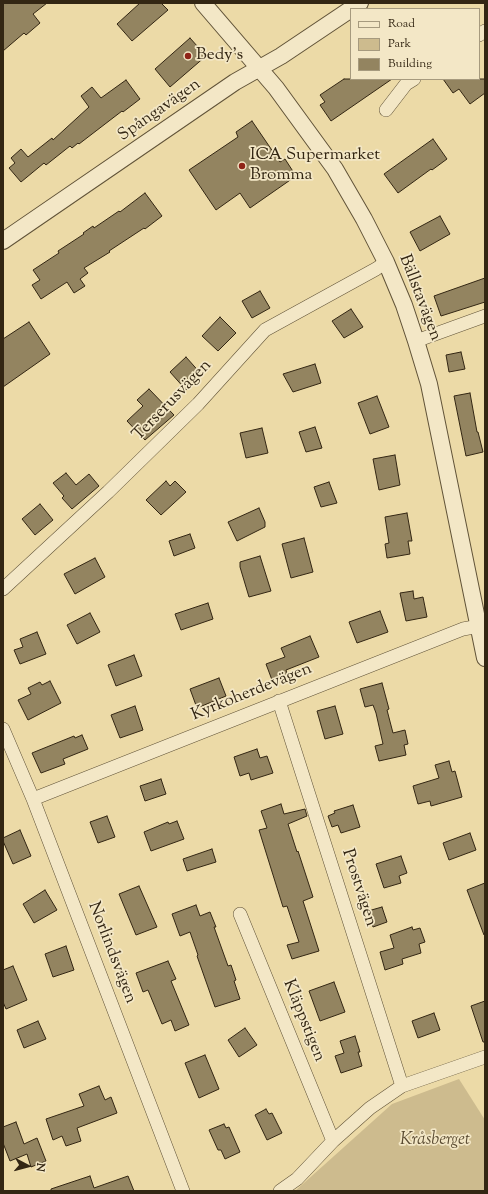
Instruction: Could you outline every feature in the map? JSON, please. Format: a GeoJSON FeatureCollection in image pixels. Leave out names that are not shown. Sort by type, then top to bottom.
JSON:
{"type":"FeatureCollection","features":[{"type":"Feature","properties":{"kind":"street","name":"Bällstavägen"},"geometry":{"type":"LineString","coordinates":[[203,3],[276,88],[335,169],[364,218],[386,262],[404,305],[429,384],[482,625],[485,658]]}},
{"type":"Feature","properties":{"kind":"street","name":"Spångavägen"},"geometry":{"type":"LineString","coordinates":[[3,241],[235,82],[281,56],[350,10]]}},
{"type":"Feature","properties":{"kind":"street"},"geometry":{"type":"LineString","coordinates":[[386,110],[406,84],[412,80]]}},
{"type":"Feature","properties":{"kind":"street","name":"Terserusvägen"},"geometry":{"type":"LineString","coordinates":[[3,589],[108,492],[198,404],[265,330],[376,269],[386,262]]}},
{"type":"Feature","properties":{"kind":"street"},"geometry":{"type":"LineString","coordinates":[[416,341],[485,316]]}},
{"type":"Feature","properties":{"kind":"street","name":"Kyrkoherdevägen"},"geometry":{"type":"LineString","coordinates":[[33,799],[463,629],[482,625]]}},
{"type":"Feature","properties":{"kind":"street","name":"Prostvägen"},"geometry":{"type":"LineString","coordinates":[[279,701],[402,1086]]}},
{"type":"Feature","properties":{"kind":"street","name":"Norlindsvägen"},"geometry":{"type":"LineString","coordinates":[[3,729],[33,799],[183,1191]]}},
{"type":"Feature","properties":{"kind":"street","name":"Kläppstigen"},"geometry":{"type":"LineString","coordinates":[[240,914],[333,1141]]}},
{"type":"Feature","properties":{"kind":"street"},"geometry":{"type":"LineString","coordinates":[[280,1191],[297,1179],[333,1141],[370,1108],[402,1086],[485,1057]]}},
{"type":"Feature","properties":{"kind":"green space","name":"Kråsberget"},"geometry":{"type":"Polygon","coordinates":[[[459,1079],[485,1120],[485,1191],[295,1191],[392,1104],[459,1079]]]}},
{"type":"Feature","properties":{"kind":"building"},"geometry":{"type":"Polygon","coordinates":[[[3,3],[47,3],[33,14],[40,23],[26,35],[24,33],[3,51],[3,3]]]}},
{"type":"Feature","properties":{"kind":"building"},"geometry":{"type":"Polygon","coordinates":[[[140,3],[161,3],[168,10],[132,41],[117,24],[140,3]]]}},
{"type":"Feature","properties":{"kind":"building"},"geometry":{"type":"Polygon","coordinates":[[[190,38],[206,56],[170,87],[155,69],[190,38]]]}},
{"type":"Feature","properties":{"kind":"building"},"geometry":{"type":"Polygon","coordinates":[[[344,79],[391,80],[331,121],[320,105],[325,102],[320,95],[344,79]]]}},
{"type":"Feature","properties":{"kind":"building"},"geometry":{"type":"Polygon","coordinates":[[[485,79],[485,93],[470,104],[459,89],[453,93],[444,80],[485,79]]]}},
{"type":"Feature","properties":{"kind":"building"},"geometry":{"type":"Polygon","coordinates":[[[126,80],[140,99],[123,112],[122,111],[79,144],[78,143],[72,148],[70,146],[46,165],[44,163],[21,182],[9,168],[15,163],[11,158],[21,149],[28,157],[52,138],[53,140],[89,107],[81,96],[92,87],[101,98],[126,80]]]}},
{"type":"Feature","properties":{"kind":"building","name":"ICA Supermarket Bromma"},"geometry":{"type":"Polygon","coordinates":[[[252,121],[280,162],[285,159],[296,176],[250,208],[240,193],[216,210],[189,170],[238,137],[236,132],[252,121]]]}},
{"type":"Feature","properties":{"kind":"building"},"geometry":{"type":"Polygon","coordinates":[[[433,139],[447,159],[398,193],[384,174],[433,139]]]}},
{"type":"Feature","properties":{"kind":"building"},"geometry":{"type":"Polygon","coordinates":[[[145,193],[162,216],[145,229],[144,228],[84,268],[88,273],[80,279],[85,286],[74,293],[67,282],[41,299],[32,285],[40,280],[33,270],[59,253],[58,251],[84,234],[83,233],[93,226],[94,228],[119,211],[120,212],[145,193]]]}},
{"type":"Feature","properties":{"kind":"building"},"geometry":{"type":"Polygon","coordinates":[[[440,216],[450,234],[420,251],[410,232],[440,216]]]}},
{"type":"Feature","properties":{"kind":"building"},"geometry":{"type":"Polygon","coordinates":[[[485,278],[485,302],[441,316],[434,296],[485,278]]]}},
{"type":"Feature","properties":{"kind":"building"},"geometry":{"type":"Polygon","coordinates":[[[260,291],[270,308],[252,318],[242,301],[260,291]]]}},
{"type":"Feature","properties":{"kind":"building"},"geometry":{"type":"Polygon","coordinates":[[[351,309],[363,327],[344,338],[332,321],[351,309]]]}},
{"type":"Feature","properties":{"kind":"building"},"geometry":{"type":"Polygon","coordinates":[[[220,317],[236,333],[218,351],[202,336],[220,317]]]}},
{"type":"Feature","properties":{"kind":"building"},"geometry":{"type":"Polygon","coordinates":[[[29,322],[50,354],[3,387],[3,339],[29,322]]]}},
{"type":"Feature","properties":{"kind":"building"},"geometry":{"type":"Polygon","coordinates":[[[461,352],[465,369],[449,372],[446,355],[461,352]]]}},
{"type":"Feature","properties":{"kind":"building"},"geometry":{"type":"Polygon","coordinates":[[[186,357],[202,375],[186,390],[170,372],[186,357]]]}},
{"type":"Feature","properties":{"kind":"building"},"geometry":{"type":"Polygon","coordinates":[[[315,364],[321,383],[293,392],[283,374],[315,364]]]}},
{"type":"Feature","properties":{"kind":"building"},"geometry":{"type":"Polygon","coordinates":[[[149,389],[174,415],[145,440],[127,421],[143,406],[137,400],[149,389]]]}},
{"type":"Feature","properties":{"kind":"building"},"geometry":{"type":"Polygon","coordinates":[[[470,393],[477,432],[483,452],[466,456],[454,396],[470,393]]]}},
{"type":"Feature","properties":{"kind":"building"},"geometry":{"type":"Polygon","coordinates":[[[377,396],[389,427],[370,434],[358,403],[377,396]]]}},
{"type":"Feature","properties":{"kind":"building"},"geometry":{"type":"Polygon","coordinates":[[[315,427],[322,448],[306,452],[299,432],[315,427]]]}},
{"type":"Feature","properties":{"kind":"building"},"geometry":{"type":"Polygon","coordinates":[[[262,428],[268,453],[246,458],[240,433],[262,428]]]}},
{"type":"Feature","properties":{"kind":"building"},"geometry":{"type":"Polygon","coordinates":[[[395,455],[400,485],[379,490],[373,459],[395,455]]]}},
{"type":"Feature","properties":{"kind":"building"},"geometry":{"type":"Polygon","coordinates":[[[66,473],[76,485],[89,474],[99,486],[72,509],[62,498],[64,496],[53,483],[66,473]]]}},
{"type":"Feature","properties":{"kind":"building"},"geometry":{"type":"Polygon","coordinates":[[[166,481],[170,486],[175,481],[186,492],[161,515],[146,500],[166,481]]]}},
{"type":"Feature","properties":{"kind":"building"},"geometry":{"type":"Polygon","coordinates":[[[329,482],[337,503],[321,507],[314,487],[329,482]]]}},
{"type":"Feature","properties":{"kind":"building"},"geometry":{"type":"Polygon","coordinates":[[[40,504],[53,520],[35,535],[22,519],[40,504]]]}},
{"type":"Feature","properties":{"kind":"building"},"geometry":{"type":"Polygon","coordinates":[[[259,508],[265,522],[265,527],[237,541],[228,522],[259,508]]]}},
{"type":"Feature","properties":{"kind":"building"},"geometry":{"type":"Polygon","coordinates":[[[407,513],[412,541],[408,541],[410,554],[387,558],[385,544],[389,543],[385,517],[407,513]]]}},
{"type":"Feature","properties":{"kind":"building"},"geometry":{"type":"Polygon","coordinates":[[[190,534],[195,548],[174,556],[169,541],[190,534]]]}},
{"type":"Feature","properties":{"kind":"building"},"geometry":{"type":"Polygon","coordinates":[[[304,538],[313,572],[291,578],[282,544],[304,538]]]}},
{"type":"Feature","properties":{"kind":"building"},"geometry":{"type":"Polygon","coordinates":[[[260,556],[271,591],[249,597],[240,567],[240,562],[260,556]]]}},
{"type":"Feature","properties":{"kind":"building"},"geometry":{"type":"Polygon","coordinates":[[[95,558],[105,577],[75,594],[64,574],[95,558]]]}},
{"type":"Feature","properties":{"kind":"building"},"geometry":{"type":"Polygon","coordinates":[[[413,591],[414,599],[423,597],[427,617],[406,621],[400,593],[413,591]]]}},
{"type":"Feature","properties":{"kind":"building"},"geometry":{"type":"Polygon","coordinates":[[[208,603],[213,619],[181,630],[175,614],[208,603]]]}},
{"type":"Feature","properties":{"kind":"building"},"geometry":{"type":"Polygon","coordinates":[[[380,611],[388,632],[357,643],[349,622],[380,611]]]}},
{"type":"Feature","properties":{"kind":"building"},"geometry":{"type":"Polygon","coordinates":[[[90,613],[100,632],[77,644],[67,625],[90,613]]]}},
{"type":"Feature","properties":{"kind":"building"},"geometry":{"type":"Polygon","coordinates":[[[37,632],[46,654],[20,664],[14,650],[23,647],[20,639],[37,632]]]}},
{"type":"Feature","properties":{"kind":"building"},"geometry":{"type":"Polygon","coordinates":[[[310,636],[319,657],[286,670],[287,674],[272,680],[266,664],[285,657],[281,648],[310,636]]]}},
{"type":"Feature","properties":{"kind":"building"},"geometry":{"type":"Polygon","coordinates":[[[134,655],[142,676],[116,686],[108,665],[134,655]]]}},
{"type":"Feature","properties":{"kind":"building"},"geometry":{"type":"Polygon","coordinates":[[[219,678],[226,696],[197,708],[190,689],[219,678]]]}},
{"type":"Feature","properties":{"kind":"building"},"geometry":{"type":"Polygon","coordinates":[[[50,681],[61,703],[28,720],[18,700],[31,694],[28,688],[40,682],[42,685],[50,681]]]}},
{"type":"Feature","properties":{"kind":"building"},"geometry":{"type":"Polygon","coordinates":[[[382,683],[389,709],[387,710],[393,733],[405,730],[408,744],[404,745],[406,755],[379,761],[375,746],[383,744],[376,713],[373,705],[365,707],[360,689],[382,683]]]}},
{"type":"Feature","properties":{"kind":"building"},"geometry":{"type":"Polygon","coordinates":[[[135,706],[143,730],[120,738],[111,715],[135,706]]]}},
{"type":"Feature","properties":{"kind":"building"},"geometry":{"type":"Polygon","coordinates":[[[335,706],[343,734],[325,739],[317,711],[335,706]]]}},
{"type":"Feature","properties":{"kind":"building"},"geometry":{"type":"Polygon","coordinates":[[[82,735],[88,749],[63,759],[65,764],[41,773],[32,753],[74,736],[75,738],[82,735]]]}},
{"type":"Feature","properties":{"kind":"building"},"geometry":{"type":"Polygon","coordinates":[[[257,749],[260,758],[267,756],[273,773],[251,780],[249,773],[240,776],[234,757],[257,749]]]}},
{"type":"Feature","properties":{"kind":"building"},"geometry":{"type":"Polygon","coordinates":[[[449,761],[452,772],[455,771],[462,797],[431,806],[430,801],[418,804],[413,786],[439,778],[435,765],[449,761]]]}},
{"type":"Feature","properties":{"kind":"building"},"geometry":{"type":"Polygon","coordinates":[[[161,779],[166,794],[145,801],[140,786],[161,779]]]}},
{"type":"Feature","properties":{"kind":"building"},"geometry":{"type":"Polygon","coordinates":[[[281,804],[284,814],[305,809],[307,816],[288,824],[313,897],[303,901],[319,951],[292,959],[287,945],[299,942],[287,906],[283,907],[259,830],[267,828],[261,811],[281,804]]]}},
{"type":"Feature","properties":{"kind":"building"},"geometry":{"type":"Polygon","coordinates":[[[353,805],[360,827],[341,833],[338,825],[332,827],[328,816],[335,813],[334,811],[353,805]]]}},
{"type":"Feature","properties":{"kind":"building"},"geometry":{"type":"Polygon","coordinates":[[[107,816],[115,837],[98,843],[90,822],[107,816]]]}},
{"type":"Feature","properties":{"kind":"building"},"geometry":{"type":"Polygon","coordinates":[[[177,821],[184,839],[151,851],[144,832],[168,822],[169,824],[177,821]]]}},
{"type":"Feature","properties":{"kind":"building"},"geometry":{"type":"Polygon","coordinates":[[[20,830],[31,856],[13,864],[3,838],[20,830]]]}},
{"type":"Feature","properties":{"kind":"building"},"geometry":{"type":"Polygon","coordinates":[[[470,833],[476,850],[449,860],[443,843],[470,833]]]}},
{"type":"Feature","properties":{"kind":"building"},"geometry":{"type":"Polygon","coordinates":[[[212,849],[216,862],[187,871],[183,859],[212,849]]]}},
{"type":"Feature","properties":{"kind":"building"},"geometry":{"type":"Polygon","coordinates":[[[401,856],[407,873],[399,876],[401,883],[384,888],[376,864],[401,856]]]}},
{"type":"Feature","properties":{"kind":"building"},"geometry":{"type":"Polygon","coordinates":[[[485,883],[485,935],[484,935],[467,890],[485,883]]]}},
{"type":"Feature","properties":{"kind":"building"},"geometry":{"type":"Polygon","coordinates":[[[139,886],[157,927],[136,935],[119,894],[139,886]]]}},
{"type":"Feature","properties":{"kind":"building"},"geometry":{"type":"Polygon","coordinates":[[[45,890],[57,910],[34,923],[23,904],[45,890]]]}},
{"type":"Feature","properties":{"kind":"building"},"geometry":{"type":"Polygon","coordinates":[[[196,905],[200,916],[210,912],[228,966],[231,965],[240,999],[215,1007],[190,932],[180,936],[172,914],[196,905]]]}},
{"type":"Feature","properties":{"kind":"building"},"geometry":{"type":"Polygon","coordinates":[[[382,907],[387,922],[373,927],[368,911],[382,907]]]}},
{"type":"Feature","properties":{"kind":"building"},"geometry":{"type":"Polygon","coordinates":[[[412,927],[413,930],[420,928],[425,942],[419,944],[421,953],[402,959],[403,964],[385,970],[380,952],[394,948],[390,935],[412,927]]]}},
{"type":"Feature","properties":{"kind":"building"},"geometry":{"type":"Polygon","coordinates":[[[66,946],[74,970],[53,977],[45,954],[66,946]]]}},
{"type":"Feature","properties":{"kind":"building"},"geometry":{"type":"Polygon","coordinates":[[[168,961],[176,979],[171,981],[189,1025],[175,1031],[171,1020],[162,1024],[148,990],[143,992],[136,973],[168,961]]]}},
{"type":"Feature","properties":{"kind":"building"},"geometry":{"type":"Polygon","coordinates":[[[13,966],[27,1000],[6,1009],[3,1002],[3,970],[13,966]]]}},
{"type":"Feature","properties":{"kind":"building"},"geometry":{"type":"Polygon","coordinates":[[[334,982],[345,1012],[320,1021],[309,991],[334,982]]]}},
{"type":"Feature","properties":{"kind":"building"},"geometry":{"type":"Polygon","coordinates":[[[485,1001],[485,1042],[483,1042],[471,1006],[485,1001]]]}},
{"type":"Feature","properties":{"kind":"building"},"geometry":{"type":"Polygon","coordinates":[[[434,1013],[440,1030],[418,1038],[412,1021],[434,1013]]]}},
{"type":"Feature","properties":{"kind":"building"},"geometry":{"type":"Polygon","coordinates":[[[38,1021],[46,1039],[24,1048],[17,1030],[38,1021]]]}},
{"type":"Feature","properties":{"kind":"building"},"geometry":{"type":"Polygon","coordinates":[[[245,1028],[257,1045],[239,1057],[228,1040],[245,1028]]]}},
{"type":"Feature","properties":{"kind":"building"},"geometry":{"type":"Polygon","coordinates":[[[355,1036],[360,1052],[358,1052],[362,1066],[341,1073],[335,1056],[344,1053],[340,1041],[355,1036]]]}},
{"type":"Feature","properties":{"kind":"building"},"geometry":{"type":"Polygon","coordinates":[[[205,1055],[219,1089],[199,1098],[185,1063],[205,1055]]]}},
{"type":"Feature","properties":{"kind":"building"},"geometry":{"type":"Polygon","coordinates":[[[99,1086],[105,1100],[111,1097],[117,1113],[77,1128],[81,1141],[66,1146],[62,1136],[53,1140],[46,1119],[84,1106],[79,1094],[99,1086]]]}},
{"type":"Feature","properties":{"kind":"building"},"geometry":{"type":"Polygon","coordinates":[[[266,1109],[269,1114],[272,1113],[282,1133],[267,1140],[255,1115],[266,1109]]]}},
{"type":"Feature","properties":{"kind":"building"},"geometry":{"type":"Polygon","coordinates":[[[16,1122],[24,1144],[37,1138],[46,1161],[31,1167],[27,1154],[10,1161],[3,1143],[3,1127],[16,1122]]]}},
{"type":"Feature","properties":{"kind":"building"},"geometry":{"type":"Polygon","coordinates":[[[224,1124],[226,1128],[229,1127],[240,1152],[225,1159],[221,1150],[218,1150],[209,1130],[224,1124]]]}},
{"type":"Feature","properties":{"kind":"building"},"geometry":{"type":"Polygon","coordinates":[[[90,1176],[94,1188],[128,1176],[134,1191],[51,1191],[51,1189],[90,1176]]]}},
{"type":"Feature","properties":{"kind":"place","name":"Bedy’s"},"geometry":{"type":"Point","coordinates":[188,56]}},
{"type":"Feature","properties":{"kind":"place","name":"ICA Supermarket Bromma"},"geometry":{"type":"Point","coordinates":[242,166]}}]}
